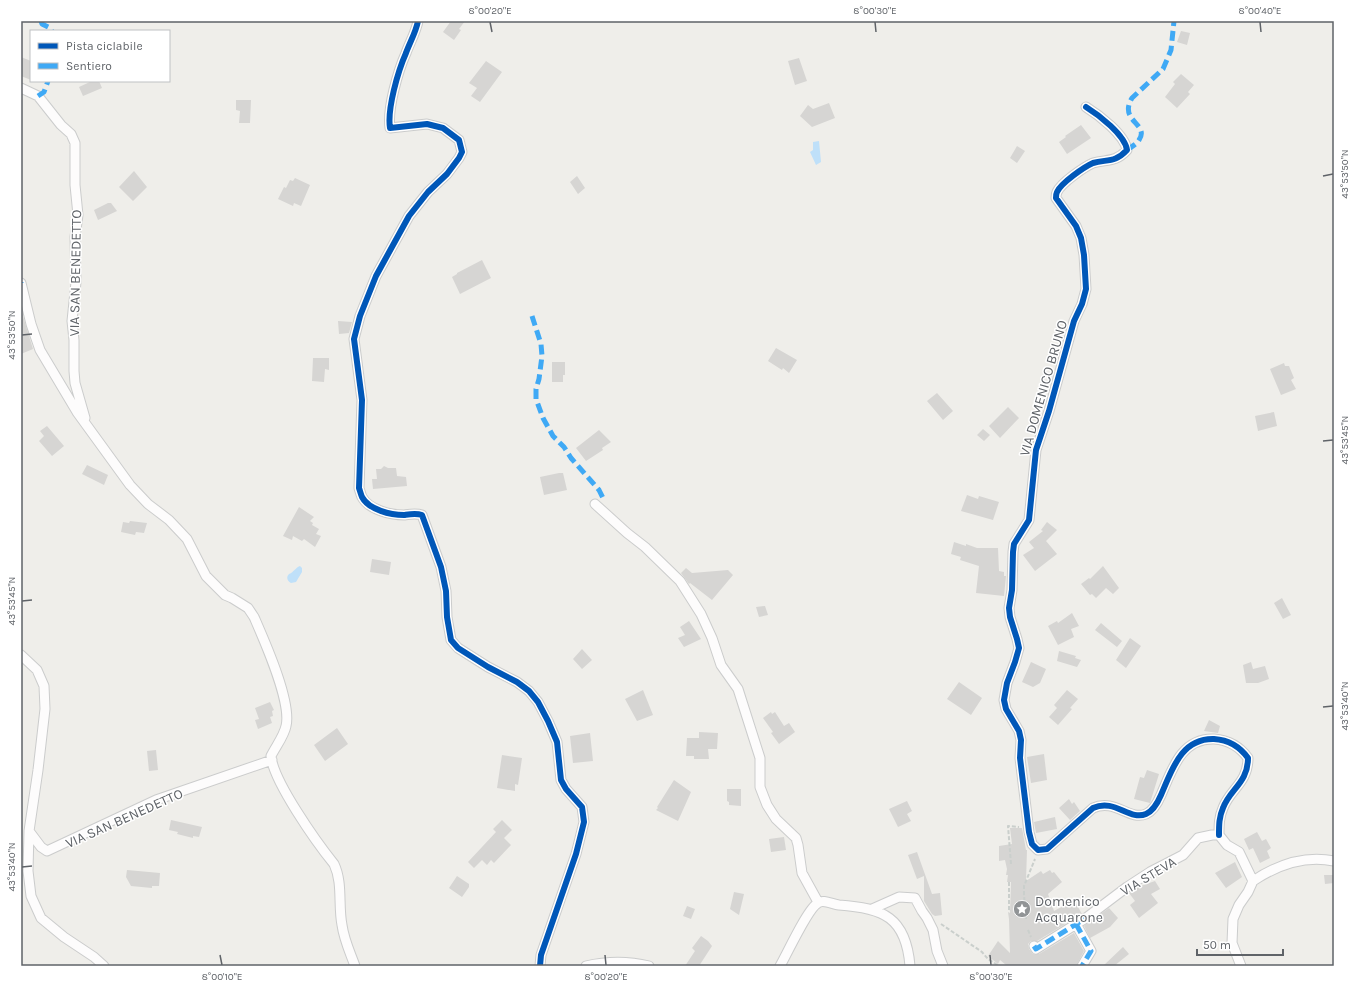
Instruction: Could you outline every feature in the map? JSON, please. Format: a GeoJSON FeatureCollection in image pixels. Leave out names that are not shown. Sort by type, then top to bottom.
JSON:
{"type":"FeatureCollection","features":[{"type":"Feature","properties":{"kind":"street"},"geometry":{"type":"LineString","coordinates":[[418,21],[417,28],[405,54],[395,86],[389,114],[390,128],[427,124],[443,128],[458,140],[462,152],[447,174],[428,192],[409,216],[376,276],[360,316],[354,339],[362,400],[359,488],[362,498],[372,507],[382,512],[394,515],[417,513],[422,515],[441,567],[446,591],[447,617],[451,640],[458,648],[488,667],[517,682],[538,702],[557,742],[562,780],[566,789],[582,807],[584,822],[576,854],[541,955],[540,966]]}},
{"type":"Feature","properties":{"kind":"street","name":"VIA SAN BENEDETTO"},"geometry":{"type":"LineString","coordinates":[[21,88],[38,96],[61,125],[71,134],[75,143],[75,185],[78,215],[75,237],[76,282],[72,321],[74,340],[74,371],[75,383],[81,408],[91,431]]}},
{"type":"Feature","properties":{"kind":"street","name":"VIA DOMENICO BRUNO"},"geometry":{"type":"LineString","coordinates":[[1038,850],[1030,840],[1020,758],[1021,740],[1019,731],[1006,709],[1004,700],[1007,683],[1019,648],[1010,617],[1009,608],[1012,590],[1014,544],[1030,520],[1036,450],[1049,411],[1074,321],[1082,304],[1086,289],[1084,255],[1081,238],[1076,226],[1056,198],[1056,192],[1081,170],[1094,163],[1110,161],[1122,156],[1127,150],[1126,145],[1112,128],[1096,113],[1086,107]]}},
{"type":"Feature","properties":{"kind":"street","name":"VIA SAN BENEDETTO"},"geometry":{"type":"LineString","coordinates":[[21,283],[31,324],[40,350],[77,412],[130,485],[148,504],[169,520],[187,539],[206,576],[225,595],[248,608],[254,617],[280,684],[286,710],[286,726],[271,756],[272,760],[156,800],[47,851],[41,847],[28,831]]}},
{"type":"Feature","properties":{"kind":"street"},"geometry":{"type":"LineString","coordinates":[[595,504],[617,525],[645,547],[680,581],[701,614],[712,638],[721,665],[738,689],[760,758],[760,787],[767,805],[776,819],[796,838],[802,873],[818,902]]}},
{"type":"Feature","properties":{"kind":"street"},"geometry":{"type":"LineString","coordinates":[[21,655],[37,670],[44,686],[45,709],[38,770],[28,831],[28,871],[31,896],[41,918],[104,966]]}},
{"type":"Feature","properties":{"kind":"street"},"geometry":{"type":"LineString","coordinates":[[1038,850],[1046,849],[1097,806],[1106,805],[1134,815],[1144,815],[1150,812],[1158,802],[1176,761],[1190,746],[1204,740],[1211,739],[1225,741],[1244,752],[1248,758],[1246,772],[1239,785],[1223,806],[1219,820],[1219,835],[1227,846],[1239,852],[1251,874],[1253,881]]}},
{"type":"Feature","properties":{"kind":"street"},"geometry":{"type":"LineString","coordinates":[[272,760],[276,772],[295,808],[338,872],[341,924],[346,944],[355,966]]}},
{"type":"Feature","properties":{"kind":"street","name":"VIA STEVA"},"geometry":{"type":"LineString","coordinates":[[1033,944],[1086,918],[1127,887],[1150,872],[1183,855],[1198,838],[1219,835]]}},
{"type":"Feature","properties":{"kind":"street"},"geometry":{"type":"LineString","coordinates":[[1241,966],[1232,943],[1233,919],[1239,905],[1248,892],[1253,881],[1268,871],[1289,864],[1306,860],[1325,859],[1334,861]]}},
{"type":"Feature","properties":{"kind":"street"},"geometry":{"type":"LineString","coordinates":[[872,909],[899,897],[915,898],[933,930],[937,951],[943,966]]}},
{"type":"Feature","properties":{"kind":"street"},"geometry":{"type":"LineString","coordinates":[[780,966],[805,919],[818,902],[824,901],[879,911],[898,926],[909,952],[910,966]]}},
{"type":"Feature","properties":{"kind":"street"},"geometry":{"type":"LineString","coordinates":[[1076,924],[1091,951],[1082,966]]}},
{"type":"Feature","properties":{"kind":"street"},"geometry":{"type":"LineString","coordinates":[[586,966],[613,961],[649,966]]}},
{"type":"Feature","properties":{"kind":"path"},"geometry":{"type":"LineString","coordinates":[[1008,826],[1011,864]]}},
{"type":"Feature","properties":{"kind":"path"},"geometry":{"type":"LineString","coordinates":[[1026,919],[1023,908],[1024,886],[1038,850]]}},
{"type":"Feature","properties":{"kind":"path"},"geometry":{"type":"LineString","coordinates":[[1009,882],[1009,911],[1010,910]]}},
{"type":"Feature","properties":{"kind":"path"},"geometry":{"type":"LineString","coordinates":[[927,918],[944,926],[982,952],[988,959],[999,966]]}},
{"type":"Feature","properties":{"kind":"path"},"geometry":{"type":"LineString","coordinates":[[1028,930],[1033,944]]}},
{"type":"Feature","properties":{"kind":"water"},"geometry":{"type":"Polygon","coordinates":[[[819,141],[821,162],[816,165],[810,152],[813,150],[813,142],[819,141]]]}},
{"type":"Feature","properties":{"kind":"water"},"geometry":{"type":"Polygon","coordinates":[[[300,566],[302,568],[302,572],[296,582],[291,583],[287,578],[288,575],[300,566]]]}},
{"type":"Feature","properties":{"kind":"building"},"geometry":{"type":"Polygon","coordinates":[[[451,21],[465,21],[454,40],[443,32],[451,21]]]}},
{"type":"Feature","properties":{"kind":"building"},"geometry":{"type":"Polygon","coordinates":[[[1181,31],[1190,33],[1187,45],[1177,42],[1181,31]]]}},
{"type":"Feature","properties":{"kind":"building"},"geometry":{"type":"Polygon","coordinates":[[[21,57],[30,61],[30,80],[21,76],[21,57]]]}},
{"type":"Feature","properties":{"kind":"building"},"geometry":{"type":"Polygon","coordinates":[[[799,58],[807,81],[795,85],[788,61],[799,58]]]}},
{"type":"Feature","properties":{"kind":"building"},"geometry":{"type":"Polygon","coordinates":[[[486,61],[502,72],[480,102],[471,96],[477,88],[469,83],[486,61]]]}},
{"type":"Feature","properties":{"kind":"building"},"geometry":{"type":"Polygon","coordinates":[[[1181,74],[1194,85],[1188,92],[1190,94],[1177,108],[1165,97],[1175,84],[1173,82],[1181,74]]]}},
{"type":"Feature","properties":{"kind":"building"},"geometry":{"type":"Polygon","coordinates":[[[90,82],[99,82],[102,88],[83,96],[79,87],[90,82]]]}},
{"type":"Feature","properties":{"kind":"building"},"geometry":{"type":"Polygon","coordinates":[[[236,100],[251,100],[250,123],[239,123],[240,111],[236,110],[236,100]]]}},
{"type":"Feature","properties":{"kind":"building"},"geometry":{"type":"Polygon","coordinates":[[[829,103],[835,118],[812,127],[800,116],[808,105],[813,109],[829,103]]]}},
{"type":"Feature","properties":{"kind":"building"},"geometry":{"type":"Polygon","coordinates":[[[1081,125],[1091,138],[1067,154],[1059,142],[1081,125]]]}},
{"type":"Feature","properties":{"kind":"building"},"geometry":{"type":"Polygon","coordinates":[[[1017,146],[1025,151],[1017,163],[1010,158],[1017,146]]]}},
{"type":"Feature","properties":{"kind":"building"},"geometry":{"type":"Polygon","coordinates":[[[134,171],[147,187],[133,201],[119,187],[134,171]]]}},
{"type":"Feature","properties":{"kind":"building"},"geometry":{"type":"Polygon","coordinates":[[[577,176],[585,188],[578,194],[570,182],[577,176]]]}},
{"type":"Feature","properties":{"kind":"building"},"geometry":{"type":"Polygon","coordinates":[[[295,178],[310,185],[301,206],[294,203],[293,206],[278,199],[284,187],[286,188],[290,180],[293,181],[295,178]]]}},
{"type":"Feature","properties":{"kind":"building"},"geometry":{"type":"Polygon","coordinates":[[[111,203],[117,211],[98,220],[94,210],[111,203]]]}},
{"type":"Feature","properties":{"kind":"building"},"geometry":{"type":"Polygon","coordinates":[[[482,260],[491,278],[460,294],[452,277],[482,260]]]}},
{"type":"Feature","properties":{"kind":"building"},"geometry":{"type":"Polygon","coordinates":[[[21,313],[33,349],[21,354],[21,313]]]}},
{"type":"Feature","properties":{"kind":"building"},"geometry":{"type":"Polygon","coordinates":[[[338,321],[352,322],[349,333],[339,334],[338,321]]]}},
{"type":"Feature","properties":{"kind":"building"},"geometry":{"type":"Polygon","coordinates":[[[776,348],[797,360],[789,373],[783,368],[782,370],[768,361],[776,348]]]}},
{"type":"Feature","properties":{"kind":"building"},"geometry":{"type":"Polygon","coordinates":[[[313,358],[329,358],[329,370],[325,369],[324,382],[312,381],[313,358]]]}},
{"type":"Feature","properties":{"kind":"building"},"geometry":{"type":"Polygon","coordinates":[[[552,362],[565,362],[565,375],[563,375],[563,382],[552,382],[552,362]]]}},
{"type":"Feature","properties":{"kind":"building"},"geometry":{"type":"Polygon","coordinates":[[[1284,363],[1285,366],[1289,366],[1294,378],[1291,380],[1296,389],[1281,395],[1270,369],[1284,363]]]}},
{"type":"Feature","properties":{"kind":"building"},"geometry":{"type":"Polygon","coordinates":[[[937,393],[953,411],[943,420],[927,401],[937,393]]]}},
{"type":"Feature","properties":{"kind":"building"},"geometry":{"type":"Polygon","coordinates":[[[1008,407],[1019,418],[1000,438],[989,426],[1008,407]]]}},
{"type":"Feature","properties":{"kind":"building"},"geometry":{"type":"Polygon","coordinates":[[[1274,412],[1277,426],[1258,431],[1255,416],[1274,412]]]}},
{"type":"Feature","properties":{"kind":"building"},"geometry":{"type":"Polygon","coordinates":[[[47,426],[64,446],[52,456],[39,441],[44,436],[40,431],[47,426]]]}},
{"type":"Feature","properties":{"kind":"building"},"geometry":{"type":"Polygon","coordinates":[[[983,429],[990,435],[984,441],[977,435],[983,429]]]}},
{"type":"Feature","properties":{"kind":"building"},"geometry":{"type":"Polygon","coordinates":[[[599,430],[611,442],[602,448],[603,450],[586,461],[576,448],[599,430]]]}},
{"type":"Feature","properties":{"kind":"building"},"geometry":{"type":"Polygon","coordinates":[[[87,465],[108,475],[104,485],[82,474],[87,465]]]}},
{"type":"Feature","properties":{"kind":"building"},"geometry":{"type":"Polygon","coordinates":[[[384,466],[388,468],[396,468],[397,476],[406,477],[407,486],[373,489],[372,479],[377,479],[376,469],[381,469],[384,466]]]}},
{"type":"Feature","properties":{"kind":"building"},"geometry":{"type":"Polygon","coordinates":[[[563,473],[567,490],[544,495],[540,477],[563,473]]]}},
{"type":"Feature","properties":{"kind":"building"},"geometry":{"type":"Polygon","coordinates":[[[967,495],[978,499],[979,496],[999,502],[993,520],[961,511],[967,495]]]}},
{"type":"Feature","properties":{"kind":"building"},"geometry":{"type":"Polygon","coordinates":[[[299,507],[314,517],[310,521],[313,523],[312,525],[319,529],[316,534],[321,536],[315,547],[304,539],[302,541],[293,536],[292,540],[283,536],[299,507]]]}},
{"type":"Feature","properties":{"kind":"building"},"geometry":{"type":"Polygon","coordinates":[[[130,521],[147,523],[144,533],[136,532],[135,535],[121,532],[123,522],[129,523],[130,521]]]}},
{"type":"Feature","properties":{"kind":"building"},"geometry":{"type":"Polygon","coordinates":[[[1047,522],[1057,530],[1046,541],[1057,554],[1035,571],[1023,555],[1034,548],[1029,542],[1043,531],[1041,530],[1047,522]]]}},
{"type":"Feature","properties":{"kind":"building"},"geometry":{"type":"Polygon","coordinates":[[[954,542],[977,548],[998,548],[999,571],[1004,572],[1004,576],[1006,576],[1004,596],[976,593],[979,566],[960,560],[961,557],[951,554],[954,542]]]}},
{"type":"Feature","properties":{"kind":"building"},"geometry":{"type":"Polygon","coordinates":[[[372,559],[391,562],[389,575],[370,572],[372,559]]]}},
{"type":"Feature","properties":{"kind":"building"},"geometry":{"type":"Polygon","coordinates":[[[1103,566],[1119,588],[1113,594],[1106,588],[1096,598],[1092,594],[1090,595],[1081,584],[1089,578],[1090,579],[1103,566]]]}},
{"type":"Feature","properties":{"kind":"building"},"geometry":{"type":"Polygon","coordinates":[[[686,568],[692,573],[728,570],[733,575],[712,600],[690,583],[689,584],[681,573],[686,568]]]}},
{"type":"Feature","properties":{"kind":"building"},"geometry":{"type":"Polygon","coordinates":[[[1282,598],[1291,615],[1283,619],[1274,603],[1282,598]]]}},
{"type":"Feature","properties":{"kind":"building"},"geometry":{"type":"Polygon","coordinates":[[[765,606],[768,615],[759,617],[756,607],[765,606]]]}},
{"type":"Feature","properties":{"kind":"building"},"geometry":{"type":"Polygon","coordinates":[[[1072,613],[1079,626],[1071,629],[1074,637],[1058,645],[1048,626],[1057,621],[1058,623],[1072,613]]]}},
{"type":"Feature","properties":{"kind":"building"},"geometry":{"type":"Polygon","coordinates":[[[689,621],[701,639],[684,647],[678,638],[685,635],[680,627],[689,621]]]}},
{"type":"Feature","properties":{"kind":"building"},"geometry":{"type":"Polygon","coordinates":[[[1101,623],[1122,641],[1117,647],[1095,630],[1101,623]]]}},
{"type":"Feature","properties":{"kind":"building"},"geometry":{"type":"Polygon","coordinates":[[[1130,638],[1141,646],[1126,668],[1116,660],[1130,638]]]}},
{"type":"Feature","properties":{"kind":"building"},"geometry":{"type":"Polygon","coordinates":[[[582,649],[592,660],[582,669],[573,659],[582,649]]]}},
{"type":"Feature","properties":{"kind":"building"},"geometry":{"type":"Polygon","coordinates":[[[1059,651],[1076,656],[1075,658],[1081,660],[1077,667],[1057,661],[1059,651]]]}},
{"type":"Feature","properties":{"kind":"building"},"geometry":{"type":"Polygon","coordinates":[[[1031,662],[1046,669],[1040,683],[1033,687],[1022,682],[1031,662]]]}},
{"type":"Feature","properties":{"kind":"building"},"geometry":{"type":"Polygon","coordinates":[[[1251,662],[1253,669],[1265,666],[1269,679],[1258,683],[1246,683],[1243,665],[1251,662]]]}},
{"type":"Feature","properties":{"kind":"building"},"geometry":{"type":"Polygon","coordinates":[[[959,682],[982,698],[971,715],[947,699],[959,682]]]}},
{"type":"Feature","properties":{"kind":"building"},"geometry":{"type":"Polygon","coordinates":[[[643,690],[653,715],[637,721],[625,699],[643,690]]]}},
{"type":"Feature","properties":{"kind":"building"},"geometry":{"type":"Polygon","coordinates":[[[1067,690],[1078,699],[1070,708],[1072,709],[1058,725],[1049,717],[1057,708],[1054,705],[1067,690]]]}},
{"type":"Feature","properties":{"kind":"building"},"geometry":{"type":"Polygon","coordinates":[[[270,702],[274,710],[272,711],[273,716],[270,717],[272,723],[258,729],[255,720],[259,719],[255,708],[270,702]]]}},
{"type":"Feature","properties":{"kind":"building"},"geometry":{"type":"Polygon","coordinates":[[[771,712],[772,714],[775,712],[784,726],[789,723],[795,732],[779,744],[763,718],[771,712]]]}},
{"type":"Feature","properties":{"kind":"building"},"geometry":{"type":"Polygon","coordinates":[[[1209,720],[1220,726],[1218,733],[1204,731],[1209,720]]]}},
{"type":"Feature","properties":{"kind":"building"},"geometry":{"type":"Polygon","coordinates":[[[337,728],[348,744],[325,761],[314,745],[337,728]]]}},
{"type":"Feature","properties":{"kind":"building"},"geometry":{"type":"Polygon","coordinates":[[[699,732],[718,733],[717,749],[708,749],[709,759],[694,759],[694,756],[686,756],[687,738],[699,738],[699,732]]]}},
{"type":"Feature","properties":{"kind":"building"},"geometry":{"type":"Polygon","coordinates":[[[590,733],[593,761],[573,763],[570,736],[590,733]]]}},
{"type":"Feature","properties":{"kind":"building"},"geometry":{"type":"Polygon","coordinates":[[[156,750],[158,770],[149,771],[147,751],[156,750]]]}},
{"type":"Feature","properties":{"kind":"building"},"geometry":{"type":"Polygon","coordinates":[[[1044,754],[1047,780],[1031,783],[1027,757],[1044,754]]]}},
{"type":"Feature","properties":{"kind":"building"},"geometry":{"type":"Polygon","coordinates":[[[502,755],[522,758],[518,785],[515,784],[515,791],[497,788],[502,755]]]}},
{"type":"Feature","properties":{"kind":"building"},"geometry":{"type":"Polygon","coordinates":[[[1147,770],[1159,774],[1150,803],[1134,799],[1140,777],[1144,778],[1147,770]]]}},
{"type":"Feature","properties":{"kind":"building"},"geometry":{"type":"Polygon","coordinates":[[[674,780],[691,792],[678,821],[656,810],[674,780]]]}},
{"type":"Feature","properties":{"kind":"building"},"geometry":{"type":"Polygon","coordinates":[[[727,789],[741,789],[741,806],[729,805],[729,802],[727,801],[727,789]]]}},
{"type":"Feature","properties":{"kind":"building"},"geometry":{"type":"Polygon","coordinates":[[[1069,799],[1072,804],[1074,802],[1080,811],[1070,820],[1059,808],[1069,799]]]}},
{"type":"Feature","properties":{"kind":"building"},"geometry":{"type":"Polygon","coordinates":[[[907,801],[912,811],[907,814],[911,821],[898,827],[889,809],[907,801]]]}},
{"type":"Feature","properties":{"kind":"building"},"geometry":{"type":"Polygon","coordinates":[[[1055,817],[1057,829],[1036,833],[1034,822],[1055,817]]]}},
{"type":"Feature","properties":{"kind":"building"},"geometry":{"type":"Polygon","coordinates":[[[171,820],[202,827],[199,837],[193,836],[193,838],[177,834],[178,832],[169,830],[171,820]]]}},
{"type":"Feature","properties":{"kind":"building"},"geometry":{"type":"Polygon","coordinates":[[[502,820],[512,830],[504,838],[511,845],[494,863],[491,860],[487,865],[482,860],[474,868],[468,862],[496,832],[493,829],[502,820]]]}},
{"type":"Feature","properties":{"kind":"building"},"geometry":{"type":"Polygon","coordinates":[[[1010,828],[1022,828],[1027,850],[1026,881],[1041,871],[1043,874],[1050,870],[1052,873],[1054,872],[1062,882],[1048,894],[1054,911],[1074,900],[1082,914],[1037,941],[1031,941],[1028,944],[1029,949],[1033,954],[1039,954],[1074,933],[1084,951],[1076,966],[1006,965],[1000,960],[998,964],[988,956],[998,941],[1010,953],[1008,912],[1010,913],[1011,882],[1007,882],[1008,875],[1006,875],[1007,869],[1005,860],[999,861],[999,846],[1012,844],[1010,828]]]}},
{"type":"Feature","properties":{"kind":"building"},"geometry":{"type":"Polygon","coordinates":[[[1257,832],[1262,841],[1266,839],[1271,848],[1267,851],[1270,858],[1260,863],[1253,848],[1249,850],[1244,839],[1257,832]]]}},
{"type":"Feature","properties":{"kind":"building"},"geometry":{"type":"Polygon","coordinates":[[[784,837],[786,850],[771,852],[769,839],[784,837]]]}},
{"type":"Feature","properties":{"kind":"building"},"geometry":{"type":"Polygon","coordinates":[[[917,852],[932,894],[940,893],[942,915],[935,916],[932,914],[924,901],[924,876],[917,879],[908,855],[917,852]]]}},
{"type":"Feature","properties":{"kind":"building"},"geometry":{"type":"Polygon","coordinates":[[[1235,862],[1242,877],[1226,888],[1215,873],[1235,862]]]}},
{"type":"Feature","properties":{"kind":"building"},"geometry":{"type":"Polygon","coordinates":[[[127,870],[160,873],[159,886],[152,886],[152,888],[131,886],[126,877],[127,870]]]}},
{"type":"Feature","properties":{"kind":"building"},"geometry":{"type":"Polygon","coordinates":[[[1324,875],[1334,875],[1334,883],[1325,884],[1324,875]]]}},
{"type":"Feature","properties":{"kind":"building"},"geometry":{"type":"Polygon","coordinates":[[[457,876],[469,884],[469,887],[462,897],[449,888],[457,876]]]}},
{"type":"Feature","properties":{"kind":"building"},"geometry":{"type":"Polygon","coordinates":[[[1155,881],[1160,889],[1151,894],[1158,903],[1139,918],[1130,905],[1135,901],[1129,893],[1138,887],[1155,881]]]}},
{"type":"Feature","properties":{"kind":"building"},"geometry":{"type":"Polygon","coordinates":[[[734,892],[744,894],[739,915],[730,909],[734,892]]]}},
{"type":"Feature","properties":{"kind":"building"},"geometry":{"type":"Polygon","coordinates":[[[687,906],[695,909],[691,919],[683,916],[687,906]]]}},
{"type":"Feature","properties":{"kind":"building"},"geometry":{"type":"Polygon","coordinates":[[[1109,908],[1118,918],[1110,927],[1090,938],[1084,926],[1109,908]]]}},
{"type":"Feature","properties":{"kind":"building"},"geometry":{"type":"Polygon","coordinates":[[[701,936],[712,946],[699,966],[685,966],[695,951],[692,948],[701,936]]]}},
{"type":"Feature","properties":{"kind":"building"},"geometry":{"type":"Polygon","coordinates":[[[1123,947],[1129,954],[1114,966],[1103,966],[1123,947]]]}},
{"type":"Feature","properties":{"kind":"marked path"},"geometry":{"type":"LineString","coordinates":[[41,21],[42,24],[51,30]]}},
{"type":"Feature","properties":{"kind":"marked path"},"geometry":{"type":"LineString","coordinates":[[1127,150],[1137,143],[1141,135],[1141,130],[1131,117],[1129,106],[1132,98],[1163,69],[1171,50],[1174,21]]}},
{"type":"Feature","properties":{"kind":"marked path"},"geometry":{"type":"LineString","coordinates":[[38,96],[44,92],[48,82]]}},
{"type":"Feature","properties":{"kind":"marked path"},"geometry":{"type":"LineString","coordinates":[[532,316],[541,344],[542,356],[536,389],[536,399],[543,418],[553,436],[564,447],[571,458],[599,490],[603,498]]}},
{"type":"Feature","properties":{"kind":"marked path"},"geometry":{"type":"LineString","coordinates":[[1034,946],[1036,949],[1086,918]]}},
{"type":"Feature","properties":{"kind":"marked path"},"geometry":{"type":"LineString","coordinates":[[1076,924],[1091,951],[1082,966]]}},
{"type":"Feature","properties":{"kind":"cycle path"},"geometry":{"type":"LineString","coordinates":[[418,21],[394,90],[389,120],[390,128],[427,124],[443,128],[459,140],[462,152],[447,174],[428,192],[409,216],[376,276],[360,316],[354,339],[362,400],[359,488],[365,502],[381,511],[393,514],[422,515],[441,567],[446,591],[447,617],[451,640],[458,648],[488,667],[517,682],[529,691],[538,702],[557,742],[561,780],[566,789],[582,807],[584,822],[576,854],[541,955],[540,966]]}},
{"type":"Feature","properties":{"kind":"cycle path"},"geometry":{"type":"LineString","coordinates":[[1086,107],[1098,115],[1117,132],[1122,138],[1127,150],[1115,159],[1093,163],[1084,168],[1063,184],[1056,194],[1056,198],[1076,226],[1081,238],[1084,255],[1086,289],[1082,304],[1074,321],[1049,411],[1036,450],[1029,520],[1014,544],[1012,590],[1009,608],[1010,617],[1019,648],[1007,683],[1004,700],[1006,709],[1019,731],[1021,740],[1020,758],[1029,832],[1032,844],[1038,850],[1047,849],[1093,808],[1108,806],[1115,807],[1134,815],[1149,813],[1160,798],[1179,757],[1193,744],[1203,740],[1214,739],[1225,741],[1234,745],[1248,758],[1245,774],[1226,801],[1222,811],[1219,835]]}},
{"type":"Feature","properties":{"kind":"place","name":"Domenico Acquarone"},"geometry":{"type":"Point","coordinates":[1022,909]}}]}
